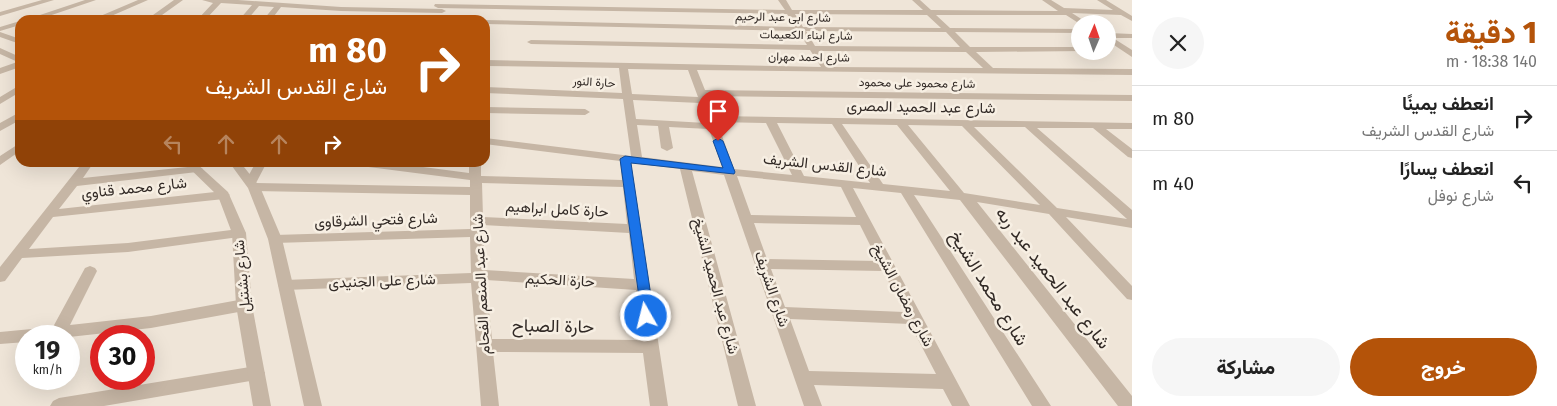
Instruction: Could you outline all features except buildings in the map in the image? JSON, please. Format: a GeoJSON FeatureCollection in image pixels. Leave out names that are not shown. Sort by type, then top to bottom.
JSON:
{"type":"FeatureCollection","features":[{"type":"Feature","properties":{"kind":"street"},"geometry":{"type":"LineString","coordinates":[[0,14],[50,0]]}},
{"type":"Feature","properties":{"kind":"street"},"geometry":{"type":"LineString","coordinates":[[45,15],[92,0]]}},
{"type":"Feature","properties":{"kind":"street"},"geometry":{"type":"LineString","coordinates":[[108,15],[144,0]]}},
{"type":"Feature","properties":{"kind":"street"},"geometry":{"type":"LineString","coordinates":[[157,15],[179,0]]}},
{"type":"Feature","properties":{"kind":"street"},"geometry":{"type":"LineString","coordinates":[[206,0],[257,4],[272,3],[307,8],[379,11],[438,6],[790,12],[1122,13]]}},
{"type":"Feature","properties":{"kind":"street"},"geometry":{"type":"LineString","coordinates":[[340,15],[359,0]]}},
{"type":"Feature","properties":{"kind":"street"},"geometry":{"type":"LineString","coordinates":[[395,11],[400,0]]}},
{"type":"Feature","properties":{"kind":"street"},"geometry":{"type":"LineString","coordinates":[[654,0],[665,56]]}},
{"type":"Feature","properties":{"kind":"street"},"geometry":{"type":"LineString","coordinates":[[782,0],[827,70]]}},
{"type":"Feature","properties":{"kind":"street"},"geometry":{"type":"LineString","coordinates":[[916,0],[991,71]]}},
{"type":"Feature","properties":{"kind":"street"},"geometry":{"type":"LineString","coordinates":[[1046,0],[1071,15]]}},
{"type":"Feature","properties":{"kind":"street"},"geometry":{"type":"LineString","coordinates":[[1101,0],[1132,19]]}},
{"type":"Feature","properties":{"kind":"street"},"geometry":{"type":"LineString","coordinates":[[207,15],[225,1]]}},
{"type":"Feature","properties":{"kind":"street"},"geometry":{"type":"LineString","coordinates":[[268,15],[272,3]]}},
{"type":"Feature","properties":{"kind":"street"},"geometry":{"type":"LineString","coordinates":[[247,15],[257,4]]}},
{"type":"Feature","properties":{"kind":"street"},"geometry":{"type":"LineString","coordinates":[[378,15],[379,11]]}},
{"type":"Feature","properties":{"kind":"street","name":"شارع ابى عبد الرحيم"},"geometry":{"type":"LineString","coordinates":[[490,22],[800,29],[1071,30]]}},
{"type":"Feature","properties":{"kind":"street"},"geometry":{"type":"LineString","coordinates":[[0,29],[15,24]]}},
{"type":"Feature","properties":{"kind":"street"},"geometry":{"type":"LineString","coordinates":[[0,34],[15,40]]}},
{"type":"Feature","properties":{"kind":"street"},"geometry":{"type":"LineString","coordinates":[[1116,37],[1132,36]]}},
{"type":"Feature","properties":{"kind":"street","name":"شارع ابناء الكعيمات"},"geometry":{"type":"LineString","coordinates":[[531,42],[665,56],[813,48],[1071,50]]}},
{"type":"Feature","properties":{"kind":"street"},"geometry":{"type":"LineString","coordinates":[[1116,43],[1129,52]]}},
{"type":"Feature","properties":{"kind":"street"},"geometry":{"type":"LineString","coordinates":[[0,51],[15,58]]}},
{"type":"Feature","properties":{"kind":"street"},"geometry":{"type":"LineString","coordinates":[[1116,51],[1129,52]]}},
{"type":"Feature","properties":{"kind":"street","name":"شارع احمد مهران"},"geometry":{"type":"LineString","coordinates":[[490,63],[623,66],[665,56],[692,68],[1132,72]]}},
{"type":"Feature","properties":{"kind":"street"},"geometry":{"type":"LineString","coordinates":[[0,71],[15,66]]}},
{"type":"Feature","properties":{"kind":"street"},"geometry":{"type":"LineString","coordinates":[[623,66],[631,122],[629,184],[659,406]]}},
{"type":"Feature","properties":{"kind":"street","name":"شارع الشريف"},"geometry":{"type":"LineString","coordinates":[[692,68],[814,406]]}},
{"type":"Feature","properties":{"kind":"street","name":"حارة النور"},"geometry":{"type":"LineString","coordinates":[[490,90],[701,97]]}},
{"type":"Feature","properties":{"kind":"street"},"geometry":{"type":"LineString","coordinates":[[0,100],[15,91]]}},
{"type":"Feature","properties":{"kind":"street","name":"شارع محمود على محمود"},"geometry":{"type":"LineString","coordinates":[[701,97],[1132,98]]}},
{"type":"Feature","properties":{"kind":"street"},"geometry":{"type":"LineString","coordinates":[[490,110],[585,112]]}},
{"type":"Feature","properties":{"kind":"street"},"geometry":{"type":"LineString","coordinates":[[0,128],[15,118]]}},
{"type":"Feature","properties":{"kind":"street"},"geometry":{"type":"LineString","coordinates":[[770,120],[800,179]]}},
{"type":"Feature","properties":{"kind":"street","name":"شارع عبد الحميد المصرى"},"geometry":{"type":"LineString","coordinates":[[631,122],[663,124],[770,120],[1132,126]]}},
{"type":"Feature","properties":{"kind":"street"},"geometry":{"type":"LineString","coordinates":[[834,121],[879,187]]}},
{"type":"Feature","properties":{"kind":"street","name":"شارع عبد الحميد عبد ربه"},"geometry":{"type":"LineString","coordinates":[[900,122],[963,196],[1128,406]]}},
{"type":"Feature","properties":{"kind":"street"},"geometry":{"type":"LineString","coordinates":[[965,123],[1054,212],[1132,295]]}},
{"type":"Feature","properties":{"kind":"street"},"geometry":{"type":"LineString","coordinates":[[663,124],[667,148]]}},
{"type":"Feature","properties":{"kind":"street"},"geometry":{"type":"LineString","coordinates":[[1027,124],[1132,216]]}},
{"type":"Feature","properties":{"kind":"street"},"geometry":{"type":"LineString","coordinates":[[1096,126],[1132,155]]}},
{"type":"Feature","properties":{"kind":"street","name":"شارع القدس الشريف"},"geometry":{"type":"LineString","coordinates":[[490,142],[730,172],[963,196],[1132,224]]}},
{"type":"Feature","properties":{"kind":"street"},"geometry":{"type":"LineString","coordinates":[[2,158],[15,149]]}},
{"type":"Feature","properties":{"kind":"street"},"geometry":{"type":"LineString","coordinates":[[2,158],[15,156]]}},
{"type":"Feature","properties":{"kind":"street","name":"شارع عبد الحميد الشيخ"},"geometry":{"type":"LineString","coordinates":[[685,166],[747,406]]}},
{"type":"Feature","properties":{"kind":"street"},"geometry":{"type":"LineString","coordinates":[[0,277],[84,167]]}},
{"type":"Feature","properties":{"kind":"street"},"geometry":{"type":"LineString","coordinates":[[72,183],[186,167]]}},
{"type":"Feature","properties":{"kind":"street","name":"شارع بشتيل"},"geometry":{"type":"LineString","coordinates":[[194,167],[224,195],[239,234],[244,305],[262,406]]}},
{"type":"Feature","properties":{"kind":"street"},"geometry":{"type":"LineString","coordinates":[[238,167],[253,185],[275,239],[314,406]]}},
{"type":"Feature","properties":{"kind":"street"},"geometry":{"type":"LineString","coordinates":[[253,185],[260,167]]}},
{"type":"Feature","properties":{"kind":"street"},"geometry":{"type":"LineString","coordinates":[[394,167],[476,177],[629,184]]}},
{"type":"Feature","properties":{"kind":"street"},"geometry":{"type":"LineString","coordinates":[[253,185],[476,177]]}},
{"type":"Feature","properties":{"kind":"street","name":"شارع عبد المنعم الفحام"},"geometry":{"type":"LineString","coordinates":[[476,177],[478,277],[490,406]]}},
{"type":"Feature","properties":{"kind":"street","name":"شارع رمضان الشيخ"},"geometry":{"type":"LineString","coordinates":[[845,184],[961,406]]}},
{"type":"Feature","properties":{"kind":"street","name":"شارع محمد الشيخ"},"geometry":{"type":"LineString","coordinates":[[905,190],[1042,406]]}},
{"type":"Feature","properties":{"kind":"street","name":"شارع محمد قناوي"},"geometry":{"type":"LineString","coordinates":[[48,214],[224,195]]}},
{"type":"Feature","properties":{"kind":"street"},"geometry":{"type":"LineString","coordinates":[[747,219],[864,221]]}},
{"type":"Feature","properties":{"kind":"street","name":"حارة كامل ابراهيم"},"geometry":{"type":"LineString","coordinates":[[477,227],[634,229]]}},
{"type":"Feature","properties":{"kind":"street","name":"شارع فتحي الشرقاوى"},"geometry":{"type":"LineString","coordinates":[[275,239],[477,227]]}},
{"type":"Feature","properties":{"kind":"street"},"geometry":{"type":"LineString","coordinates":[[17,254],[127,248],[239,234]]}},
{"type":"Feature","properties":{"kind":"street"},"geometry":{"type":"LineString","coordinates":[[763,264],[888,266]]}},
{"type":"Feature","properties":{"kind":"street"},"geometry":{"type":"LineString","coordinates":[[62,325],[90,271]]}},
{"type":"Feature","properties":{"kind":"street","name":"شارع على الجنيدى"},"geometry":{"type":"LineString","coordinates":[[285,285],[478,277]]}},
{"type":"Feature","properties":{"kind":"street","name":"حارة الحكيم"},"geometry":{"type":"LineString","coordinates":[[478,277],[642,285]]}},
{"type":"Feature","properties":{"kind":"street"},"geometry":{"type":"LineString","coordinates":[[80,331],[152,322],[244,305]]}},
{"type":"Feature","properties":{"kind":"street"},"geometry":{"type":"LineString","coordinates":[[780,313],[915,318]]}},
{"type":"Feature","properties":{"kind":"street"},"geometry":{"type":"LineString","coordinates":[[0,338],[15,337]]}},
{"type":"Feature","properties":{"kind":"street","name":"حارة الصباح"},"geometry":{"type":"LineString","coordinates":[[484,345],[651,347]]}},
{"type":"Feature","properties":{"kind":"street"},"geometry":{"type":"LineString","coordinates":[[59,406],[256,373]]}},
{"type":"Feature","properties":{"kind":"street"},"geometry":{"type":"LineString","coordinates":[[803,378],[948,382]]}},
{"type":"Feature","properties":{"kind":"route"},"geometry":{"type":"LineString","coordinates":[[646,316],[625,159],[730,172],[718,141]]}}]}
